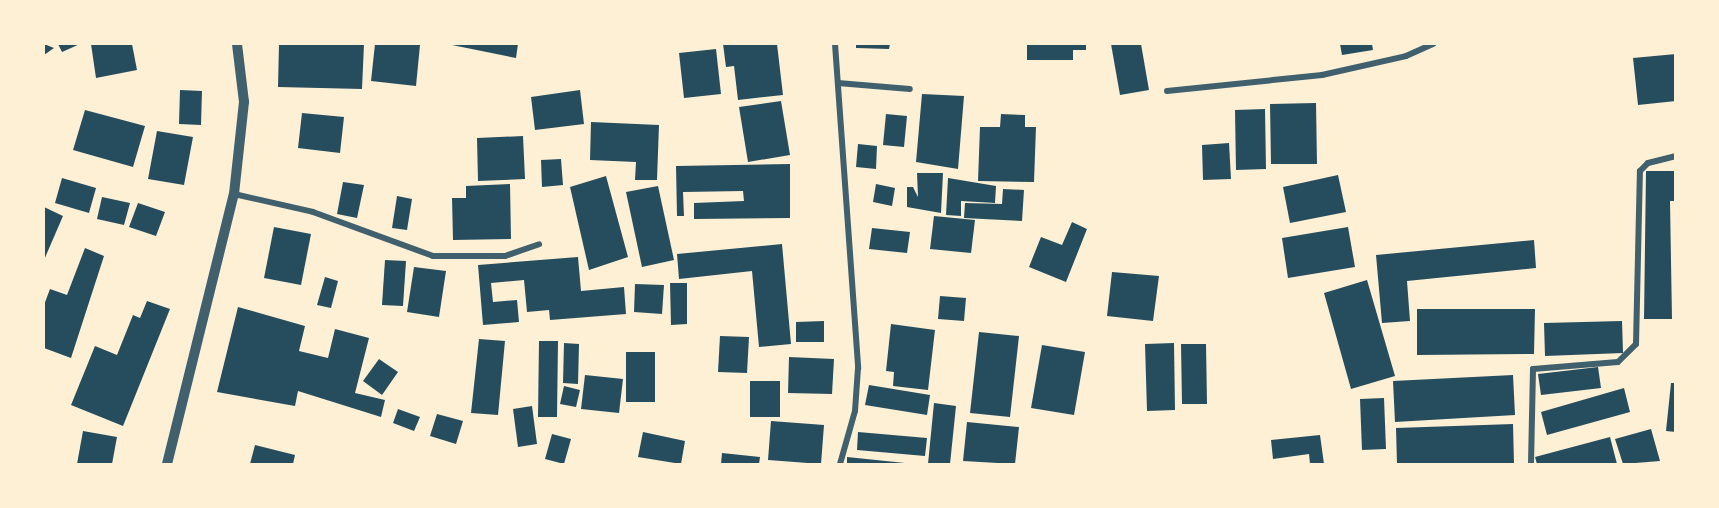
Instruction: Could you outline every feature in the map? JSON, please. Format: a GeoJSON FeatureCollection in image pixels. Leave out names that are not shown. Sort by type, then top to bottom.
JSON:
{"type":"FeatureCollection","features":[{"type":"Feature","properties":{"kind":"street"},"geometry":{"type":"LineString","coordinates":[[167,465],[234,194],[244,102],[237,44]]}},
{"type":"Feature","properties":{"kind":"street"},"geometry":{"type":"LineString","coordinates":[[835,44],[858,368],[855,411],[840,465]]}},
{"type":"Feature","properties":{"kind":"street"},"geometry":{"type":"LineString","coordinates":[[1167,91],[1322,75],[1406,56],[1433,44]]}},
{"type":"Feature","properties":{"kind":"street"},"geometry":{"type":"LineString","coordinates":[[838,83],[910,89]]}},
{"type":"Feature","properties":{"kind":"street"},"geometry":{"type":"LineString","coordinates":[[1530,465],[1533,369],[1618,362],[1636,344],[1640,171],[1648,163],[1676,156]]}},
{"type":"Feature","properties":{"kind":"street"},"geometry":{"type":"LineString","coordinates":[[234,194],[313,213],[433,256],[505,256],[539,244]]}},
{"type":"Feature","properties":{"kind":"building"},"geometry":{"type":"Polygon","coordinates":[[[44,44],[54,48],[44,55],[44,44]]]}},
{"type":"Feature","properties":{"kind":"building"},"geometry":{"type":"Polygon","coordinates":[[[58,44],[80,44],[62,52],[58,44]]]}},
{"type":"Feature","properties":{"kind":"building"},"geometry":{"type":"Polygon","coordinates":[[[91,44],[132,44],[137,70],[96,78],[91,44]]]}},
{"type":"Feature","properties":{"kind":"building"},"geometry":{"type":"Polygon","coordinates":[[[279,44],[364,44],[362,89],[278,87],[279,44]]]}},
{"type":"Feature","properties":{"kind":"building"},"geometry":{"type":"Polygon","coordinates":[[[375,44],[420,45],[416,86],[371,81],[375,44]]]}},
{"type":"Feature","properties":{"kind":"building"},"geometry":{"type":"Polygon","coordinates":[[[447,44],[518,44],[516,58],[447,44]]]}},
{"type":"Feature","properties":{"kind":"building"},"geometry":{"type":"Polygon","coordinates":[[[723,44],[777,44],[783,95],[738,100],[734,66],[726,67],[723,44]]]}},
{"type":"Feature","properties":{"kind":"building"},"geometry":{"type":"Polygon","coordinates":[[[856,44],[890,44],[889,49],[856,48],[856,44]]]}},
{"type":"Feature","properties":{"kind":"building"},"geometry":{"type":"Polygon","coordinates":[[[1027,44],[1086,44],[1086,50],[1073,50],[1073,60],[1027,60],[1027,44]]]}},
{"type":"Feature","properties":{"kind":"building"},"geometry":{"type":"Polygon","coordinates":[[[1111,44],[1141,44],[1149,90],[1120,95],[1111,44]]]}},
{"type":"Feature","properties":{"kind":"building"},"geometry":{"type":"Polygon","coordinates":[[[1340,44],[1372,44],[1373,50],[1342,55],[1340,44]]]}},
{"type":"Feature","properties":{"kind":"building"},"geometry":{"type":"Polygon","coordinates":[[[716,49],[721,94],[684,98],[679,53],[716,49]]]}},
{"type":"Feature","properties":{"kind":"building"},"geometry":{"type":"Polygon","coordinates":[[[1676,54],[1676,101],[1638,105],[1633,58],[1676,54]]]}},
{"type":"Feature","properties":{"kind":"building"},"geometry":{"type":"Polygon","coordinates":[[[180,90],[202,91],[201,125],[179,124],[180,90]]]}},
{"type":"Feature","properties":{"kind":"building"},"geometry":{"type":"Polygon","coordinates":[[[580,90],[584,124],[535,130],[531,97],[580,90]]]}},
{"type":"Feature","properties":{"kind":"building"},"geometry":{"type":"Polygon","coordinates":[[[922,94],[964,96],[958,169],[916,162],[922,94]]]}},
{"type":"Feature","properties":{"kind":"building"},"geometry":{"type":"Polygon","coordinates":[[[781,101],[790,155],[748,162],[739,107],[781,101]]]}},
{"type":"Feature","properties":{"kind":"building"},"geometry":{"type":"Polygon","coordinates":[[[1316,103],[1317,164],[1271,164],[1270,104],[1316,103]]]}},
{"type":"Feature","properties":{"kind":"building"},"geometry":{"type":"Polygon","coordinates":[[[1265,109],[1266,169],[1236,170],[1235,110],[1265,109]]]}},
{"type":"Feature","properties":{"kind":"building"},"geometry":{"type":"Polygon","coordinates":[[[85,110],[145,126],[133,167],[73,150],[85,110]]]}},
{"type":"Feature","properties":{"kind":"building"},"geometry":{"type":"Polygon","coordinates":[[[302,113],[344,117],[340,153],[298,148],[302,113]]]}},
{"type":"Feature","properties":{"kind":"building"},"geometry":{"type":"Polygon","coordinates":[[[886,114],[907,116],[904,147],[883,145],[886,114]]]}},
{"type":"Feature","properties":{"kind":"building"},"geometry":{"type":"Polygon","coordinates":[[[1001,114],[1025,115],[1025,127],[1036,127],[1034,182],[978,181],[980,127],[1000,127],[1001,114]]]}},
{"type":"Feature","properties":{"kind":"building"},"geometry":{"type":"Polygon","coordinates":[[[591,122],[659,125],[657,180],[635,180],[636,162],[590,160],[591,122]]]}},
{"type":"Feature","properties":{"kind":"building"},"geometry":{"type":"Polygon","coordinates":[[[157,131],[193,137],[184,185],[148,179],[157,131]]]}},
{"type":"Feature","properties":{"kind":"building"},"geometry":{"type":"Polygon","coordinates":[[[523,136],[525,179],[478,181],[477,138],[523,136]]]}},
{"type":"Feature","properties":{"kind":"building"},"geometry":{"type":"Polygon","coordinates":[[[1229,143],[1231,179],[1203,180],[1202,145],[1229,143]]]}},
{"type":"Feature","properties":{"kind":"building"},"geometry":{"type":"Polygon","coordinates":[[[858,144],[877,146],[876,169],[856,167],[858,144]]]}},
{"type":"Feature","properties":{"kind":"building"},"geometry":{"type":"Polygon","coordinates":[[[561,159],[563,185],[542,187],[541,160],[561,159]]]}},
{"type":"Feature","properties":{"kind":"building"},"geometry":{"type":"Polygon","coordinates":[[[790,164],[790,218],[694,219],[694,203],[744,201],[743,191],[683,192],[684,216],[677,216],[676,166],[790,164]]]}},
{"type":"Feature","properties":{"kind":"building"},"geometry":{"type":"Polygon","coordinates":[[[1646,171],[1676,171],[1676,201],[1670,201],[1672,319],[1644,319],[1646,171]]]}},
{"type":"Feature","properties":{"kind":"building"},"geometry":{"type":"Polygon","coordinates":[[[917,173],[943,173],[941,213],[907,207],[907,187],[913,187],[918,197],[917,173]]]}},
{"type":"Feature","properties":{"kind":"building"},"geometry":{"type":"Polygon","coordinates":[[[1338,175],[1346,212],[1290,223],[1283,187],[1338,175]]]}},
{"type":"Feature","properties":{"kind":"building"},"geometry":{"type":"Polygon","coordinates":[[[606,176],[628,257],[589,270],[570,187],[606,176]]]}},
{"type":"Feature","properties":{"kind":"building"},"geometry":{"type":"Polygon","coordinates":[[[62,178],[96,188],[89,213],[55,203],[62,178]]]}},
{"type":"Feature","properties":{"kind":"building"},"geometry":{"type":"Polygon","coordinates":[[[948,178],[996,186],[995,203],[961,201],[961,216],[946,215],[948,178]]]}},
{"type":"Feature","properties":{"kind":"building"},"geometry":{"type":"Polygon","coordinates":[[[343,182],[364,185],[357,218],[337,214],[343,182]]]}},
{"type":"Feature","properties":{"kind":"building"},"geometry":{"type":"Polygon","coordinates":[[[510,184],[511,239],[453,240],[452,198],[466,198],[466,186],[510,184]]]}},
{"type":"Feature","properties":{"kind":"building"},"geometry":{"type":"Polygon","coordinates":[[[876,184],[895,188],[892,206],[873,202],[876,184]]]}},
{"type":"Feature","properties":{"kind":"building"},"geometry":{"type":"Polygon","coordinates":[[[658,186],[674,260],[642,267],[626,192],[658,186]]]}},
{"type":"Feature","properties":{"kind":"building"},"geometry":{"type":"Polygon","coordinates":[[[1003,189],[1024,190],[1022,221],[964,218],[965,203],[1002,204],[1003,189]]]}},
{"type":"Feature","properties":{"kind":"building"},"geometry":{"type":"Polygon","coordinates":[[[397,196],[412,199],[407,230],[392,228],[397,196]]]}},
{"type":"Feature","properties":{"kind":"building"},"geometry":{"type":"Polygon","coordinates":[[[102,197],[130,203],[124,225],[97,219],[102,197]]]}},
{"type":"Feature","properties":{"kind":"building"},"geometry":{"type":"Polygon","coordinates":[[[138,203],[165,212],[156,236],[129,227],[138,203]]]}},
{"type":"Feature","properties":{"kind":"building"},"geometry":{"type":"Polygon","coordinates":[[[44,207],[63,216],[44,260],[44,207]]]}},
{"type":"Feature","properties":{"kind":"building"},"geometry":{"type":"Polygon","coordinates":[[[934,216],[975,220],[971,253],[930,249],[934,216]]]}},
{"type":"Feature","properties":{"kind":"building"},"geometry":{"type":"Polygon","coordinates":[[[1072,222],[1087,229],[1066,282],[1029,267],[1041,237],[1062,245],[1072,222]]]}},
{"type":"Feature","properties":{"kind":"building"},"geometry":{"type":"Polygon","coordinates":[[[274,227],[311,234],[301,285],[264,278],[274,227]]]}},
{"type":"Feature","properties":{"kind":"building"},"geometry":{"type":"Polygon","coordinates":[[[1348,227],[1355,267],[1288,278],[1282,238],[1348,227]]]}},
{"type":"Feature","properties":{"kind":"building"},"geometry":{"type":"Polygon","coordinates":[[[872,228],[910,232],[907,253],[869,249],[872,228]]]}},
{"type":"Feature","properties":{"kind":"building"},"geometry":{"type":"Polygon","coordinates":[[[1534,240],[1536,268],[1407,281],[1410,321],[1382,323],[1376,255],[1534,240]]]}},
{"type":"Feature","properties":{"kind":"building"},"geometry":{"type":"Polygon","coordinates":[[[782,244],[791,344],[759,347],[752,271],[679,279],[677,254],[782,244]]]}},
{"type":"Feature","properties":{"kind":"building"},"geometry":{"type":"Polygon","coordinates":[[[85,248],[104,256],[71,358],[44,348],[44,305],[50,289],[67,295],[85,248]]]}},
{"type":"Feature","properties":{"kind":"building"},"geometry":{"type":"Polygon","coordinates":[[[578,257],[581,291],[624,287],[626,314],[550,320],[549,310],[527,312],[524,280],[491,283],[493,302],[517,300],[519,322],[483,325],[478,265],[578,257]]]}},
{"type":"Feature","properties":{"kind":"building"},"geometry":{"type":"Polygon","coordinates":[[[385,260],[406,261],[403,306],[382,305],[385,260]]]}},
{"type":"Feature","properties":{"kind":"building"},"geometry":{"type":"Polygon","coordinates":[[[414,267],[446,271],[439,317],[407,312],[414,267]]]}},
{"type":"Feature","properties":{"kind":"building"},"geometry":{"type":"Polygon","coordinates":[[[1112,272],[1159,276],[1153,321],[1107,316],[1112,272]]]}},
{"type":"Feature","properties":{"kind":"building"},"geometry":{"type":"Polygon","coordinates":[[[325,277],[338,281],[331,308],[317,305],[325,277]]]}},
{"type":"Feature","properties":{"kind":"building"},"geometry":{"type":"Polygon","coordinates":[[[1367,280],[1395,376],[1351,389],[1324,293],[1367,280]]]}},
{"type":"Feature","properties":{"kind":"building"},"geometry":{"type":"Polygon","coordinates":[[[670,283],[687,283],[687,324],[671,325],[670,283]]]}},
{"type":"Feature","properties":{"kind":"building"},"geometry":{"type":"Polygon","coordinates":[[[635,284],[664,285],[662,314],[634,312],[635,284]]]}},
{"type":"Feature","properties":{"kind":"building"},"geometry":{"type":"Polygon","coordinates":[[[940,296],[966,298],[964,321],[938,319],[940,296]]]}},
{"type":"Feature","properties":{"kind":"building"},"geometry":{"type":"Polygon","coordinates":[[[147,301],[170,309],[123,426],[71,405],[95,346],[117,355],[133,315],[140,318],[147,301]]]}},
{"type":"Feature","properties":{"kind":"building"},"geometry":{"type":"Polygon","coordinates":[[[238,307],[305,326],[299,351],[328,358],[335,329],[369,338],[355,393],[385,400],[381,417],[298,391],[295,406],[217,392],[238,307]]]}},
{"type":"Feature","properties":{"kind":"building"},"geometry":{"type":"Polygon","coordinates":[[[1417,309],[1535,309],[1534,354],[1417,355],[1417,309]]]}},
{"type":"Feature","properties":{"kind":"building"},"geometry":{"type":"Polygon","coordinates":[[[824,321],[824,342],[796,342],[796,322],[824,321]]]}},
{"type":"Feature","properties":{"kind":"building"},"geometry":{"type":"Polygon","coordinates":[[[1622,321],[1623,353],[1545,356],[1544,323],[1622,321]]]}},
{"type":"Feature","properties":{"kind":"building"},"geometry":{"type":"Polygon","coordinates":[[[891,324],[935,330],[928,390],[893,386],[894,372],[886,371],[891,324]]]}},
{"type":"Feature","properties":{"kind":"building"},"geometry":{"type":"Polygon","coordinates":[[[979,332],[1019,336],[1010,417],[970,413],[979,332]]]}},
{"type":"Feature","properties":{"kind":"building"},"geometry":{"type":"Polygon","coordinates":[[[720,336],[749,337],[747,373],[718,372],[720,336]]]}},
{"type":"Feature","properties":{"kind":"building"},"geometry":{"type":"Polygon","coordinates":[[[479,339],[505,341],[498,415],[471,413],[479,339]]]}},
{"type":"Feature","properties":{"kind":"building"},"geometry":{"type":"Polygon","coordinates":[[[539,341],[558,341],[557,417],[538,417],[539,341]]]}},
{"type":"Feature","properties":{"kind":"building"},"geometry":{"type":"Polygon","coordinates":[[[564,343],[579,344],[578,384],[563,383],[564,343]]]}},
{"type":"Feature","properties":{"kind":"building"},"geometry":{"type":"Polygon","coordinates":[[[1174,343],[1175,410],[1147,411],[1145,344],[1174,343]]]}},
{"type":"Feature","properties":{"kind":"building"},"geometry":{"type":"Polygon","coordinates":[[[1181,344],[1206,344],[1207,404],[1182,404],[1181,344]]]}},
{"type":"Feature","properties":{"kind":"building"},"geometry":{"type":"Polygon","coordinates":[[[1042,345],[1085,352],[1074,415],[1031,408],[1042,345]]]}},
{"type":"Feature","properties":{"kind":"building"},"geometry":{"type":"Polygon","coordinates":[[[626,352],[655,352],[655,402],[626,402],[626,352]]]}},
{"type":"Feature","properties":{"kind":"building"},"geometry":{"type":"Polygon","coordinates":[[[789,357],[834,359],[832,394],[788,393],[789,357]]]}},
{"type":"Feature","properties":{"kind":"building"},"geometry":{"type":"Polygon","coordinates":[[[379,359],[398,372],[382,395],[363,381],[379,359]]]}},
{"type":"Feature","properties":{"kind":"building"},"geometry":{"type":"Polygon","coordinates":[[[1598,367],[1601,388],[1541,395],[1538,374],[1598,367]]]}},
{"type":"Feature","properties":{"kind":"building"},"geometry":{"type":"Polygon","coordinates":[[[585,375],[623,379],[619,413],[581,409],[585,375]]]}},
{"type":"Feature","properties":{"kind":"building"},"geometry":{"type":"Polygon","coordinates":[[[1513,375],[1515,415],[1395,422],[1393,381],[1513,375]]]}},
{"type":"Feature","properties":{"kind":"building"},"geometry":{"type":"Polygon","coordinates":[[[750,381],[780,381],[780,417],[750,417],[750,381]]]}},
{"type":"Feature","properties":{"kind":"building"},"geometry":{"type":"Polygon","coordinates":[[[1671,383],[1676,383],[1676,432],[1666,431],[1671,383]]]}},
{"type":"Feature","properties":{"kind":"building"},"geometry":{"type":"Polygon","coordinates":[[[869,385],[930,395],[927,415],[865,405],[869,385]]]}},
{"type":"Feature","properties":{"kind":"building"},"geometry":{"type":"Polygon","coordinates":[[[564,386],[580,390],[576,407],[560,404],[564,386]]]}},
{"type":"Feature","properties":{"kind":"building"},"geometry":{"type":"Polygon","coordinates":[[[1624,388],[1630,412],[1547,435],[1541,412],[1624,388]]]}},
{"type":"Feature","properties":{"kind":"building"},"geometry":{"type":"Polygon","coordinates":[[[1384,398],[1386,449],[1362,450],[1360,399],[1384,398]]]}},
{"type":"Feature","properties":{"kind":"building"},"geometry":{"type":"Polygon","coordinates":[[[934,403],[956,406],[950,464],[928,464],[934,403]]]}},
{"type":"Feature","properties":{"kind":"building"},"geometry":{"type":"Polygon","coordinates":[[[532,406],[537,444],[518,447],[513,409],[532,406]]]}},
{"type":"Feature","properties":{"kind":"building"},"geometry":{"type":"Polygon","coordinates":[[[398,409],[420,417],[414,431],[393,423],[398,409]]]}},
{"type":"Feature","properties":{"kind":"building"},"geometry":{"type":"Polygon","coordinates":[[[437,414],[463,421],[456,444],[430,436],[437,414]]]}},
{"type":"Feature","properties":{"kind":"building"},"geometry":{"type":"Polygon","coordinates":[[[771,421],[824,425],[821,464],[768,460],[771,421]]]}},
{"type":"Feature","properties":{"kind":"building"},"geometry":{"type":"Polygon","coordinates":[[[967,422],[1019,427],[1015,464],[963,461],[967,422]]]}},
{"type":"Feature","properties":{"kind":"building"},"geometry":{"type":"Polygon","coordinates":[[[1513,424],[1514,464],[1397,464],[1396,428],[1513,424]]]}},
{"type":"Feature","properties":{"kind":"building"},"geometry":{"type":"Polygon","coordinates":[[[1651,429],[1660,461],[1623,464],[1615,439],[1651,429]]]}},
{"type":"Feature","properties":{"kind":"building"},"geometry":{"type":"Polygon","coordinates":[[[83,431],[117,437],[112,464],[77,464],[83,431]]]}},
{"type":"Feature","properties":{"kind":"building"},"geometry":{"type":"Polygon","coordinates":[[[643,432],[685,441],[681,464],[638,457],[643,432]]]}},
{"type":"Feature","properties":{"kind":"building"},"geometry":{"type":"Polygon","coordinates":[[[858,432],[927,438],[925,456],[857,450],[858,432]]]}},
{"type":"Feature","properties":{"kind":"building"},"geometry":{"type":"Polygon","coordinates":[[[552,434],[571,439],[564,464],[545,459],[552,434]]]}},
{"type":"Feature","properties":{"kind":"building"},"geometry":{"type":"Polygon","coordinates":[[[1320,435],[1324,464],[1310,464],[1309,454],[1273,459],[1271,440],[1320,435]]]}},
{"type":"Feature","properties":{"kind":"building"},"geometry":{"type":"Polygon","coordinates":[[[1610,437],[1617,464],[1537,464],[1535,457],[1610,437]]]}},
{"type":"Feature","properties":{"kind":"building"},"geometry":{"type":"Polygon","coordinates":[[[255,445],[295,455],[293,464],[250,464],[255,445]]]}},
{"type":"Feature","properties":{"kind":"building"},"geometry":{"type":"Polygon","coordinates":[[[722,453],[760,457],[759,464],[721,464],[722,453]]]}},
{"type":"Feature","properties":{"kind":"building"},"geometry":{"type":"Polygon","coordinates":[[[847,457],[905,463],[905,464],[847,464],[847,457]]]}}]}
